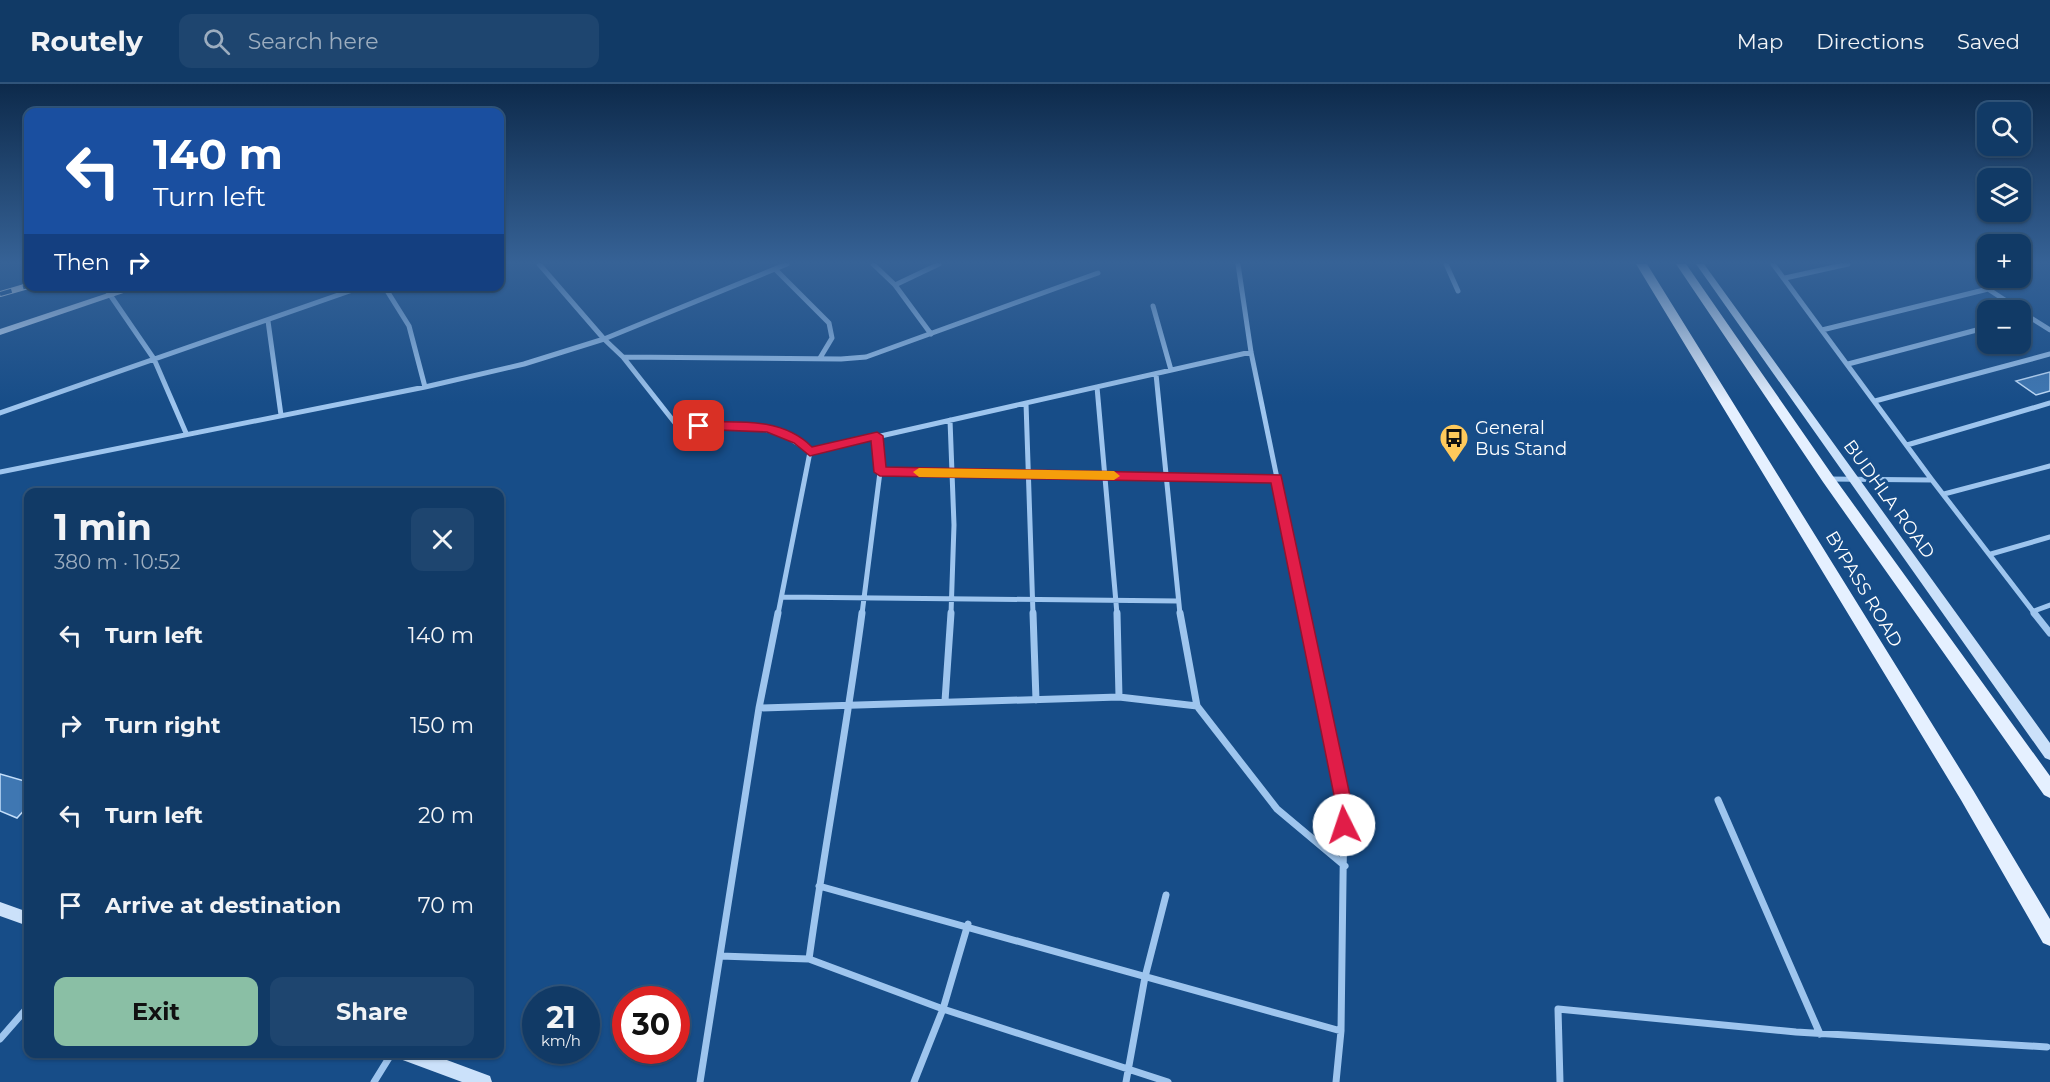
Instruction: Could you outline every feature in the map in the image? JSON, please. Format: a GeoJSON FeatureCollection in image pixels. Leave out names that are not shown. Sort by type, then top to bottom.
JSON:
{"type":"FeatureCollection","features":[{"type":"Feature","properties":{"kind":"main road","name":"BYPASS ROAD"},"geometry":{"type":"LineString","coordinates":[[1670,311],[1967,795],[2050,937]]}},
{"type":"Feature","properties":{"kind":"main road"},"geometry":{"type":"LineString","coordinates":[[1713,311],[1828,480],[2050,790]]}},
{"type":"Feature","properties":{"kind":"street"},"geometry":{"type":"LineString","coordinates":[[0,332],[67,311]]}},
{"type":"Feature","properties":{"kind":"street"},"geometry":{"type":"LineString","coordinates":[[120,311],[154,359],[186,433]]}},
{"type":"Feature","properties":{"kind":"street"},"geometry":{"type":"LineString","coordinates":[[0,413],[297,311]]}},
{"type":"Feature","properties":{"kind":"street"},"geometry":{"type":"LineString","coordinates":[[399,311],[409,326],[425,387]]}},
{"type":"Feature","properties":{"kind":"street"},"geometry":{"type":"LineString","coordinates":[[579,311],[623,357],[675,423],[685,427],[753,426],[769,428],[798,440],[810,452]]}},
{"type":"Feature","properties":{"kind":"street"},"geometry":{"type":"LineString","coordinates":[[0,472],[425,387],[524,364],[604,339],[673,311]]}},
{"type":"Feature","properties":{"kind":"street"},"geometry":{"type":"LineString","coordinates":[[817,311],[829,323],[832,330],[831,342],[820,358]]}},
{"type":"Feature","properties":{"kind":"street"},"geometry":{"type":"LineString","coordinates":[[914,311],[931,334]]}},
{"type":"Feature","properties":{"kind":"street"},"geometry":{"type":"LineString","coordinates":[[623,357],[866,357],[995,311]]}},
{"type":"Feature","properties":{"kind":"street"},"geometry":{"type":"LineString","coordinates":[[1154,311],[1171,370]]}},
{"type":"Feature","properties":{"kind":"street"},"geometry":{"type":"LineString","coordinates":[[1245,311],[1276,478],[1344,805],[1345,866],[1341,1030],[1336,1082]]}},
{"type":"Feature","properties":{"kind":"street","name":"BUDHLA ROAD"},"geometry":{"type":"LineString","coordinates":[[1734,311],[2050,754]]}},
{"type":"Feature","properties":{"kind":"street"},"geometry":{"type":"LineString","coordinates":[[1808,311],[1932,480],[2050,633]]}},
{"type":"Feature","properties":{"kind":"street"},"geometry":{"type":"LineString","coordinates":[[1822,330],[1901,311]]}},
{"type":"Feature","properties":{"kind":"street"},"geometry":{"type":"LineString","coordinates":[[2031,318],[2050,330]]}},
{"type":"Feature","properties":{"kind":"street"},"geometry":{"type":"LineString","coordinates":[[268,321],[281,415]]}},
{"type":"Feature","properties":{"kind":"street"},"geometry":{"type":"LineString","coordinates":[[1848,364],[1977,330]]}},
{"type":"Feature","properties":{"kind":"street"},"geometry":{"type":"LineString","coordinates":[[810,452],[1251,352]]}},
{"type":"Feature","properties":{"kind":"street"},"geometry":{"type":"LineString","coordinates":[[1875,401],[2050,354]]}},
{"type":"Feature","properties":{"kind":"street"},"geometry":{"type":"LineString","coordinates":[[1156,374],[1164,477],[1178,601],[1197,706],[1277,809],[1345,866]]}},
{"type":"Feature","properties":{"kind":"street"},"geometry":{"type":"LineString","coordinates":[[1097,387],[1117,601],[1119,697]]}},
{"type":"Feature","properties":{"kind":"street"},"geometry":{"type":"LineString","coordinates":[[1026,403],[1036,700]]}},
{"type":"Feature","properties":{"kind":"street"},"geometry":{"type":"LineString","coordinates":[[1907,445],[2050,403]]}},
{"type":"Feature","properties":{"kind":"street"},"geometry":{"type":"LineString","coordinates":[[945,701],[953,599],[955,473],[950,420]]}},
{"type":"Feature","properties":{"kind":"street"},"geometry":{"type":"LineString","coordinates":[[809,959],[819,886],[850,706],[880,472],[877,436]]}},
{"type":"Feature","properties":{"kind":"street"},"geometry":{"type":"LineString","coordinates":[[700,1082],[759,708],[783,597],[810,452]]}},
{"type":"Feature","properties":{"kind":"street"},"geometry":{"type":"LineString","coordinates":[[1944,494],[2050,466]]}},
{"type":"Feature","properties":{"kind":"street"},"geometry":{"type":"LineString","coordinates":[[880,472],[1276,478]]}},
{"type":"Feature","properties":{"kind":"street"},"geometry":{"type":"LineString","coordinates":[[1828,480],[1932,480]]}},
{"type":"Feature","properties":{"kind":"street"},"geometry":{"type":"LineString","coordinates":[[1991,554],[2050,537]]}},
{"type":"Feature","properties":{"kind":"street"},"geometry":{"type":"LineString","coordinates":[[783,597],[1178,601]]}},
{"type":"Feature","properties":{"kind":"street"},"geometry":{"type":"LineString","coordinates":[[2034,611],[2050,605]]}},
{"type":"Feature","properties":{"kind":"street"},"geometry":{"type":"LineString","coordinates":[[759,708],[1119,697],[1197,706]]}},
{"type":"Feature","properties":{"kind":"street"},"geometry":{"type":"LineString","coordinates":[[1718,800],[1820,1034]]}},
{"type":"Feature","properties":{"kind":"street"},"geometry":{"type":"LineString","coordinates":[[819,886],[968,924],[1145,977],[1341,1030]]}},
{"type":"Feature","properties":{"kind":"street"},"geometry":{"type":"LineString","coordinates":[[1126,1082],[1145,977],[1166,895]]}},
{"type":"Feature","properties":{"kind":"street"},"geometry":{"type":"LineString","coordinates":[[0,909],[24,918]]}},
{"type":"Feature","properties":{"kind":"street"},"geometry":{"type":"LineString","coordinates":[[914,1082],[944,1009],[968,924]]}},
{"type":"Feature","properties":{"kind":"street"},"geometry":{"type":"LineString","coordinates":[[720,956],[809,959],[944,1009],[1168,1082]]}},
{"type":"Feature","properties":{"kind":"street"},"geometry":{"type":"LineString","coordinates":[[1560,1082],[1558,1009],[1820,1034],[2047,1047]]}},
{"type":"Feature","properties":{"kind":"street"},"geometry":{"type":"LineString","coordinates":[[0,1039],[24,1012]]}},
{"type":"Feature","properties":{"kind":"street"},"geometry":{"type":"LineString","coordinates":[[374,1082],[389,1058]]}},
{"type":"Feature","properties":{"kind":"street"},"geometry":{"type":"LineString","coordinates":[[419,1058],[484,1082]]}},
{"type":"Feature","properties":{"kind":"building"},"geometry":{"type":"Polygon","coordinates":[[[2050,372],[2050,391],[2036,395],[2016,381],[2050,372]]]}},
{"type":"Feature","properties":{"kind":"building"},"geometry":{"type":"Polygon","coordinates":[[[0,774],[24,781],[24,810],[17,818],[0,811],[0,774]]]}},
{"type":"Feature","properties":{"kind":"slow traffic"},"geometry":{"type":"LineString","coordinates":[[919,472],[1114,476]]}},
{"type":"Feature","properties":{"kind":"place","name":"General Bus Stand"},"geometry":{"type":"Point","coordinates":[1454,464]}},
{"type":"Feature","properties":{"kind":"route"},"geometry":{"type":"LineString","coordinates":[[699,426],[769,428],[798,440],[810,452],[877,436],[880,472],[1276,478],[1344,805],[1344,825]]}}]}
